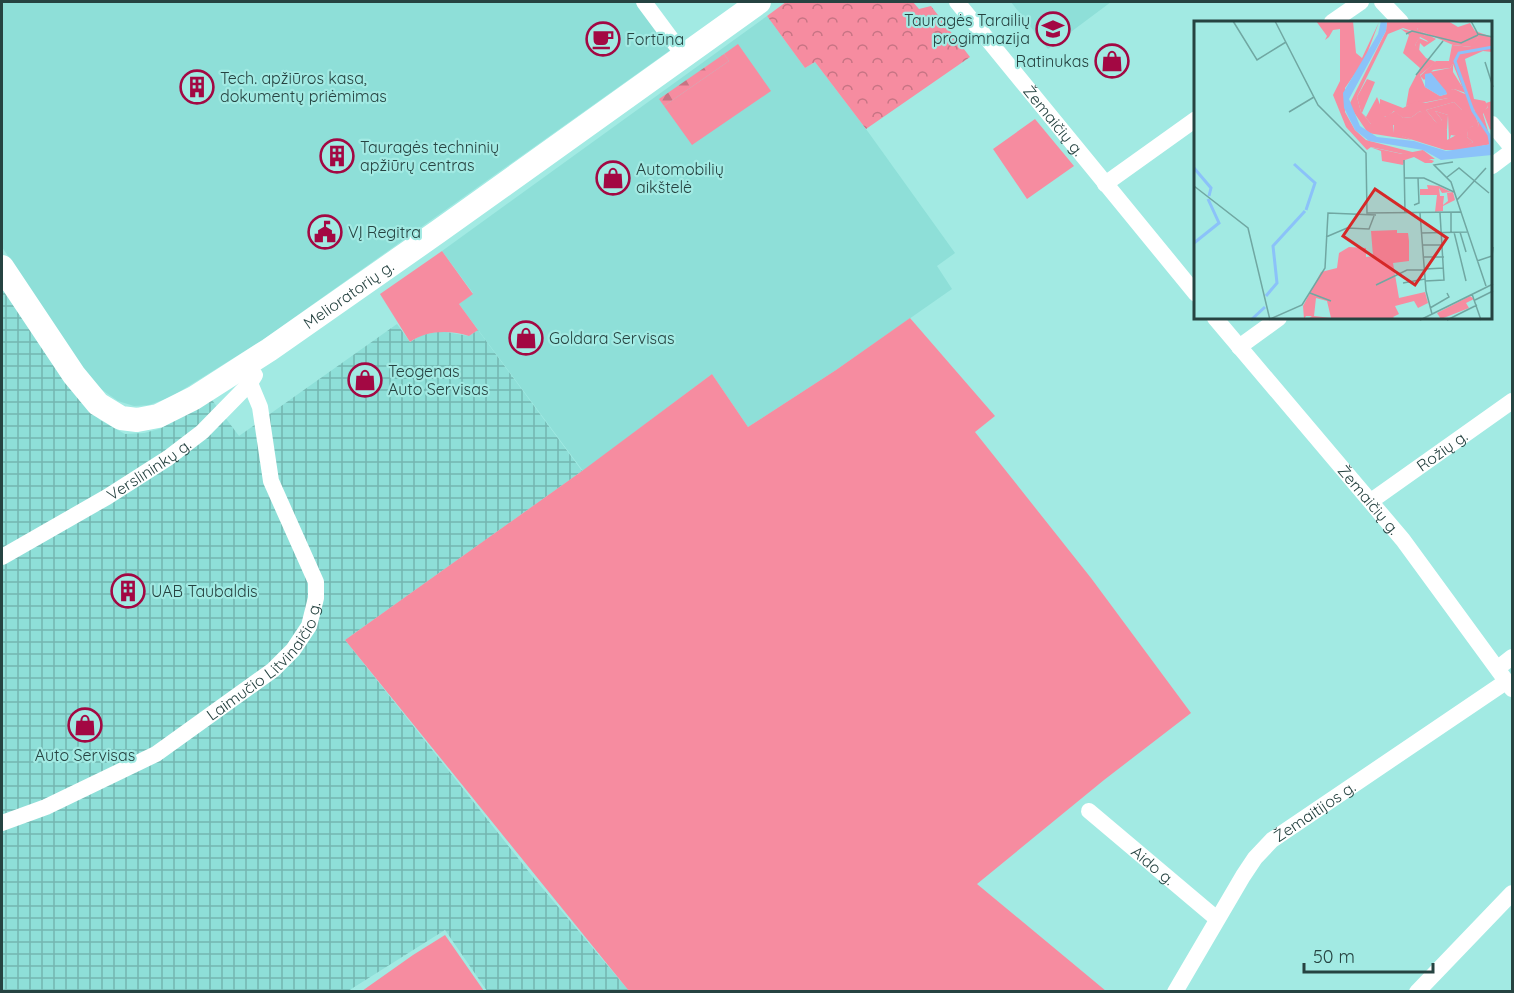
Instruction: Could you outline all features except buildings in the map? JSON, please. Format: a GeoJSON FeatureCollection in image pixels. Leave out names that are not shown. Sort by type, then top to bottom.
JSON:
{"type":"FeatureCollection","features":[{"type":"Feature","properties":{"kind":"main road","name":"Melioratorių g."},"geometry":{"type":"LineString","coordinates":[[2,267],[74,375],[98,404],[121,418],[137,420],[158,416],[187,402],[269,350],[759,2]]}},
{"type":"Feature","properties":{"kind":"street"},"geometry":{"type":"LineString","coordinates":[[644,2],[684,56]]}},
{"type":"Feature","properties":{"kind":"street","name":"Žemaičių g."},"geometry":{"type":"LineString","coordinates":[[957,2],[1194,292]]}},
{"type":"Feature","properties":{"kind":"street"},"geometry":{"type":"LineString","coordinates":[[1333,21],[1361,2]]}},
{"type":"Feature","properties":{"kind":"street"},"geometry":{"type":"LineString","coordinates":[[1382,2],[1400,21]]}},
{"type":"Feature","properties":{"kind":"street"},"geometry":{"type":"LineString","coordinates":[[1105,184],[1194,120]]}},
{"type":"Feature","properties":{"kind":"street"},"geometry":{"type":"LineString","coordinates":[[1493,126],[1512,150],[1493,164]]}},
{"type":"Feature","properties":{"kind":"street","name":"Žemaičių g."},"geometry":{"type":"LineString","coordinates":[[1217,320],[1403,540],[1506,679]]}},
{"type":"Feature","properties":{"kind":"street"},"geometry":{"type":"LineString","coordinates":[[1239,347],[1276,320]]}},
{"type":"Feature","properties":{"kind":"street","name":"Verslininkų g."},"geometry":{"type":"LineString","coordinates":[[2,556],[107,497],[168,458],[202,432],[250,383],[269,350]]}},
{"type":"Feature","properties":{"kind":"street","name":"Laimučio Litvinaičio g."},"geometry":{"type":"LineString","coordinates":[[2,823],[46,807],[156,754],[273,670],[293,650],[309,626],[316,598],[316,582],[271,482],[260,407],[250,383]]}},
{"type":"Feature","properties":{"kind":"street","name":"Rožių g."},"geometry":{"type":"LineString","coordinates":[[1371,501],[1512,401]]}},
{"type":"Feature","properties":{"kind":"street","name":"Žemaitijos g."},"geometry":{"type":"LineString","coordinates":[[1175,992],[1216,919],[1249,867],[1272,840],[1506,679],[1512,657]]}},
{"type":"Feature","properties":{"kind":"street","name":"Aido g."},"geometry":{"type":"LineString","coordinates":[[1089,811],[1216,919]]}},
{"type":"Feature","properties":{"kind":"street"},"geometry":{"type":"LineString","coordinates":[[1417,992],[1512,893]]}},
{"type":"Feature","properties":{"kind":"shaded area"},"geometry":{"type":"Polygon","coordinates":[[[2,2],[644,2],[676,46],[264,339],[171,397],[149,405],[134,406],[118,401],[98,387],[75,357],[2,247],[2,2]]]}},
{"type":"Feature","properties":{"kind":"shaded area","name":"Tauragės Tarailių progimnazija"},"geometry":{"type":"Polygon","coordinates":[[[1011,2],[1111,2],[1048,49],[1011,2]]]}},
{"type":"Feature","properties":{"kind":"shaded area"},"geometry":{"type":"Polygon","coordinates":[[[767,16],[805,68],[815,62],[955,253],[937,266],[952,289],[836,370],[748,427],[712,374],[583,471],[459,304],[473,293],[442,251],[767,16]]]}},
{"type":"Feature","properties":{"kind":"shaded area"},"geometry":{"type":"Polygon","coordinates":[[[2,287],[79,399],[100,420],[125,434],[159,429],[212,400],[239,436],[397,324],[410,342],[422,335],[441,331],[469,336],[478,330],[582,471],[345,640],[533,877],[629,991],[487,991],[445,930],[348,991],[2,991],[2,287]]]}},
{"type":"Feature","properties":{"kind":"green space"},"geometry":{"type":"Polygon","coordinates":[[[786,2],[913,2],[919,9],[931,6],[970,57],[866,129],[815,62],[805,68],[767,16],[786,2]]]}},
{"type":"Feature","properties":{"kind":"green space"},"geometry":{"type":"Polygon","coordinates":[[[738,44],[771,91],[692,145],[664,106],[729,61],[724,54],[738,44]]]}},
{"type":"Feature","properties":{"kind":"green space"},"geometry":{"type":"Polygon","coordinates":[[[724,54],[729,61],[664,106],[659,99],[724,54]]]}},
{"type":"Feature","properties":{"kind":"green space"},"geometry":{"type":"Polygon","coordinates":[[[1035,119],[1074,166],[1027,199],[993,149],[1035,119]]]}},
{"type":"Feature","properties":{"kind":"green space"},"geometry":{"type":"Polygon","coordinates":[[[442,251],[473,294],[459,304],[478,330],[469,336],[446,332],[431,333],[410,342],[380,294],[442,251]]]}},
{"type":"Feature","properties":{"kind":"green space"},"geometry":{"type":"Polygon","coordinates":[[[910,318],[995,416],[975,432],[1091,578],[1191,713],[1104,780],[977,884],[1106,991],[629,991],[345,640],[582,471],[712,374],[748,427],[836,370],[910,318]]]}},
{"type":"Feature","properties":{"kind":"green space"},"geometry":{"type":"Polygon","coordinates":[[[445,935],[484,991],[362,991],[413,955],[445,935]]]}},
{"type":"Feature","properties":{"kind":"place","name":"Tauragės Tarailių progimnazija"},"geometry":{"type":"Point","coordinates":[1053,29]}},
{"type":"Feature","properties":{"kind":"place","name":"Fortūna"},"geometry":{"type":"Point","coordinates":[603,39]}},
{"type":"Feature","properties":{"kind":"place","name":"Ratinukas"},"geometry":{"type":"Point","coordinates":[1112,61]}},
{"type":"Feature","properties":{"kind":"place","name":"Tech. apžiūros kasa, dokumentų priėmimas"},"geometry":{"type":"Point","coordinates":[197,87]}},
{"type":"Feature","properties":{"kind":"place","name":"Tauragės techninių apžiūrų centras"},"geometry":{"type":"Point","coordinates":[337,156]}},
{"type":"Feature","properties":{"kind":"place","name":"Automobilių aikštelė"},"geometry":{"type":"Point","coordinates":[613,178]}},
{"type":"Feature","properties":{"kind":"place","name":"VĮ Regitra"},"geometry":{"type":"Point","coordinates":[325,232]}},
{"type":"Feature","properties":{"kind":"place","name":"Goldara Servisas"},"geometry":{"type":"Point","coordinates":[526,338]}},
{"type":"Feature","properties":{"kind":"place","name":"Teogenas Auto Servisas"},"geometry":{"type":"Point","coordinates":[365,380]}},
{"type":"Feature","properties":{"kind":"place","name":"UAB Taubaldis"},"geometry":{"type":"Point","coordinates":[128,591]}},
{"type":"Feature","properties":{"kind":"place","name":"Auto Servisas"},"geometry":{"type":"Point","coordinates":[85,725]}}]}
